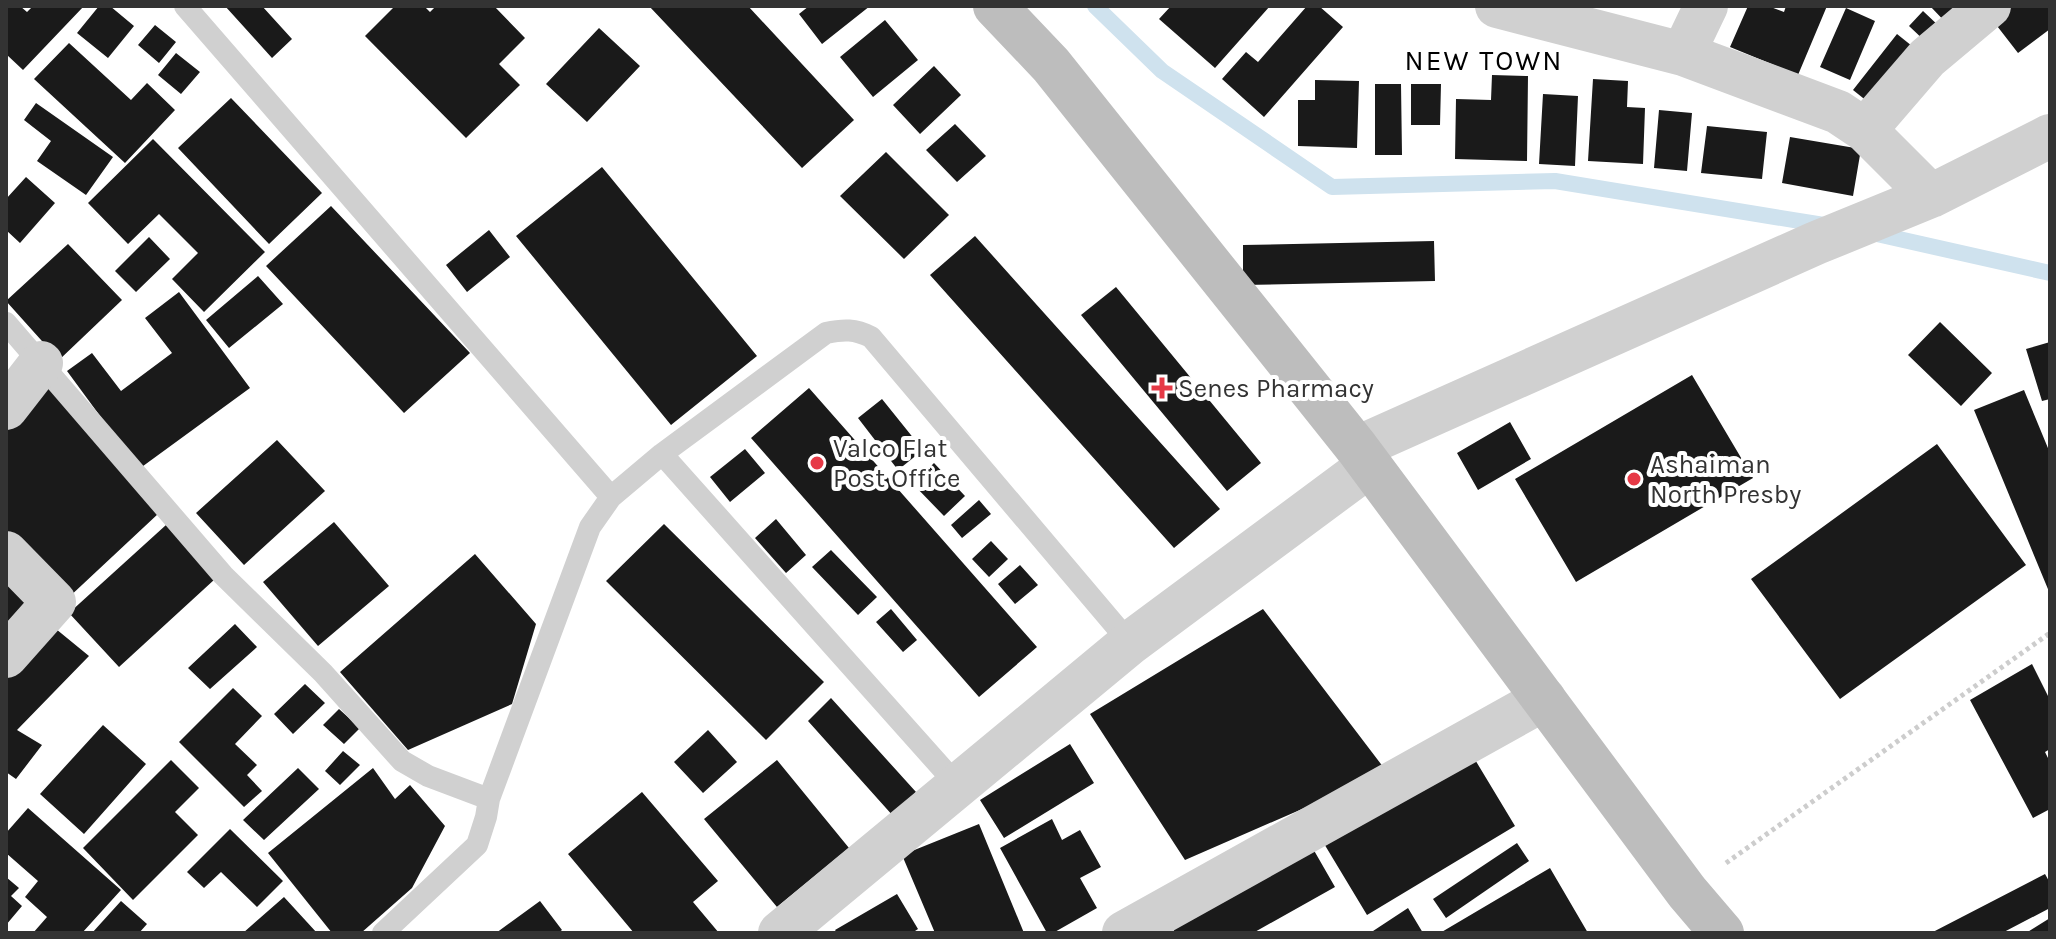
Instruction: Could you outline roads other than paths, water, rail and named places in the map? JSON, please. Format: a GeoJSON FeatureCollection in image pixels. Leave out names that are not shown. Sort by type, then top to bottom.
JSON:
{"type":"FeatureCollection","features":[{"type":"Feature","properties":{"kind":"main road"},"geometry":{"type":"LineString","coordinates":[[995,6],[1051,65],[1364,456],[1687,892],[1722,933]]}},
{"type":"Feature","properties":{"kind":"street"},"geometry":{"type":"LineString","coordinates":[[1497,6],[1683,54],[1838,112],[1865,130],[1916,202]]}},
{"type":"Feature","properties":{"kind":"street"},"geometry":{"type":"LineString","coordinates":[[1683,54],[1706,6]]}},
{"type":"Feature","properties":{"kind":"street"},"geometry":{"type":"LineString","coordinates":[[1865,130],[1927,58],[1989,6]]}},
{"type":"Feature","properties":{"kind":"street"},"geometry":{"type":"LineString","coordinates":[[780,933],[1130,643],[1364,456],[1816,243],[1916,202],[2050,136]]}},
{"type":"Feature","properties":{"kind":"street"},"geometry":{"type":"LineString","coordinates":[[6,408],[41,363]]}},
{"type":"Feature","properties":{"kind":"street"},"geometry":{"type":"LineString","coordinates":[[6,553],[54,602],[6,656]]}},
{"type":"Feature","properties":{"kind":"street"},"geometry":{"type":"LineString","coordinates":[[1124,933],[1544,699]]}},
{"type":"Feature","properties":{"kind":"lane"},"geometry":{"type":"LineString","coordinates":[[185,6],[611,497]]}},
{"type":"Feature","properties":{"kind":"lane"},"geometry":{"type":"LineString","coordinates":[[6,323],[223,575],[323,673],[402,761],[428,776],[489,799]]}},
{"type":"Feature","properties":{"kind":"lane"},"geometry":{"type":"LineString","coordinates":[[383,933],[477,845],[489,799],[590,527],[611,497],[662,454],[826,333],[842,329],[871,337],[1130,643]]}},
{"type":"Feature","properties":{"kind":"lane"},"geometry":{"type":"LineString","coordinates":[[662,454],[958,786]]}},
{"type":"Feature","properties":{"kind":"waterway"},"geometry":{"type":"LineString","coordinates":[[1095,6],[1162,71],[1332,187],[1555,181],[1830,226]]}},
{"type":"Feature","properties":{"kind":"waterway"},"geometry":{"type":"LineString","coordinates":[[1868,232],[2050,273]]}},
{"type":"Feature","properties":{"kind":"place","name":"Senes Pharmacy"},"geometry":{"type":"Point","coordinates":[1162,388]}},
{"type":"Feature","properties":{"kind":"place","name":"Valco Flat Post Office"},"geometry":{"type":"Point","coordinates":[817,463]}},
{"type":"Feature","properties":{"kind":"place","name":"Ashaiman North Presby"},"geometry":{"type":"Point","coordinates":[1634,479]}},
{"type":"Feature","properties":{"kind":"district","name":"NEW TOWN"},"geometry":{"type":"Point","coordinates":[1484,60]}}]}
